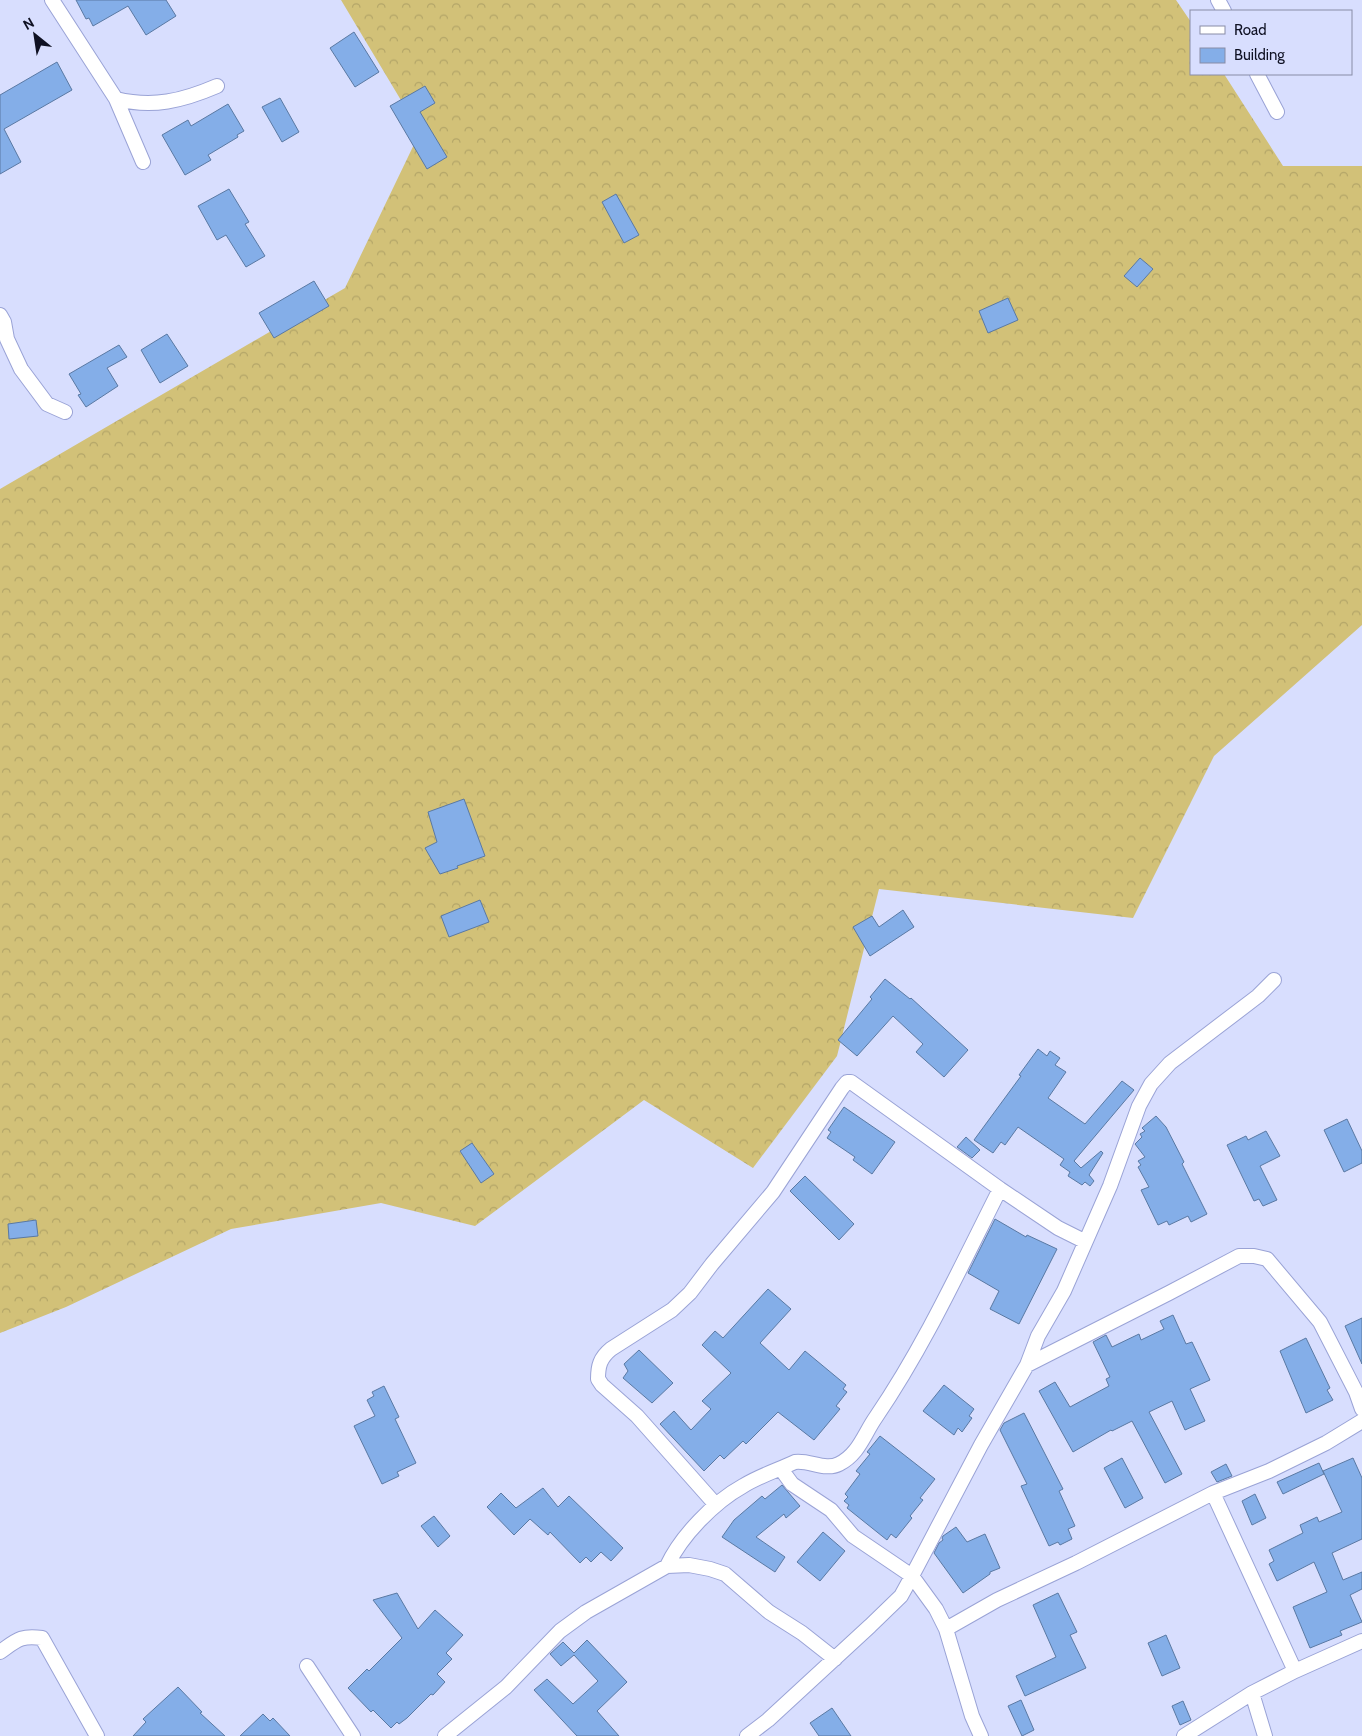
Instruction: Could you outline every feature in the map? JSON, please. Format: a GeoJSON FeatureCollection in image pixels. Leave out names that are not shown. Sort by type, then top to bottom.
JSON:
{"type":"FeatureCollection","features":[{"type":"Feature","properties":{"kind":"street"},"geometry":{"type":"LineString","coordinates":[[52,0],[116,99],[143,162]]}},
{"type":"Feature","properties":{"kind":"street"},"geometry":{"type":"LineString","coordinates":[[1258,75],[1277,112]]}},
{"type":"Feature","properties":{"kind":"street"},"geometry":{"type":"LineString","coordinates":[[116,99],[139,104],[166,103],[192,97],[217,86]]}},
{"type":"Feature","properties":{"kind":"street"},"geometry":{"type":"LineString","coordinates":[[0,315],[4,322],[7,339],[21,369],[47,404],[65,412]]}},
{"type":"Feature","properties":{"kind":"street"},"geometry":{"type":"LineString","coordinates":[[747,1736],[768,1720],[901,1596],[981,1445],[1027,1364],[1038,1336],[1064,1291],[1084,1241],[1110,1186],[1139,1106],[1151,1084],[1170,1063],[1258,996],[1274,980]]}},
{"type":"Feature","properties":{"kind":"street"},"geometry":{"type":"LineString","coordinates":[[716,1505],[637,1416],[602,1385],[598,1379],[600,1362],[611,1349],[672,1310],[690,1293],[773,1192],[847,1082],[851,1082],[1000,1189],[1058,1228],[1084,1241]]}},
{"type":"Feature","properties":{"kind":"street"},"geometry":{"type":"LineString","coordinates":[[667,1566],[680,1544],[716,1505],[743,1486],[795,1462],[804,1461],[829,1467],[839,1464],[859,1448],[872,1423],[915,1356],[1000,1189]]}},
{"type":"Feature","properties":{"kind":"street"},"geometry":{"type":"LineString","coordinates":[[1027,1364],[1169,1293],[1234,1258],[1254,1256],[1267,1259],[1320,1322],[1356,1392],[1362,1409]]}},
{"type":"Feature","properties":{"kind":"street"},"geometry":{"type":"LineString","coordinates":[[946,1629],[997,1600],[1076,1563],[1213,1494],[1269,1471],[1362,1421]]}},
{"type":"Feature","properties":{"kind":"street"},"geometry":{"type":"LineString","coordinates":[[781,1469],[792,1484],[831,1510],[853,1536],[912,1576],[936,1609],[946,1629],[972,1716],[981,1736]]}},
{"type":"Feature","properties":{"kind":"street"},"geometry":{"type":"LineString","coordinates":[[1213,1494],[1295,1671]]}},
{"type":"Feature","properties":{"kind":"street"},"geometry":{"type":"LineString","coordinates":[[445,1736],[506,1687],[560,1631],[586,1612],[667,1566],[690,1565],[725,1574],[769,1612],[802,1633],[835,1659]]}},
{"type":"Feature","properties":{"kind":"street"},"geometry":{"type":"LineString","coordinates":[[0,1652],[28,1636],[42,1638],[97,1736]]}},
{"type":"Feature","properties":{"kind":"street"},"geometry":{"type":"LineString","coordinates":[[1184,1736],[1252,1693],[1295,1671],[1362,1642]]}},
{"type":"Feature","properties":{"kind":"street"},"geometry":{"type":"LineString","coordinates":[[307,1666],[354,1736]]}},
{"type":"Feature","properties":{"kind":"street"},"geometry":{"type":"LineString","coordinates":[[1252,1693],[1265,1736]]}},
{"type":"Feature","properties":{"kind":"green space"},"geometry":{"type":"Polygon","coordinates":[[[341,0],[1176,0],[1190,21],[1190,75],[1225,75],[1283,166],[1362,166],[1362,625],[1214,756],[1133,918],[879,889],[837,1056],[753,1168],[644,1100],[475,1226],[381,1203],[231,1229],[66,1307],[0,1333],[0,489],[345,288],[420,132],[341,0]]]}},
{"type":"Feature","properties":{"kind":"building"},"geometry":{"type":"Polygon","coordinates":[[[76,0],[166,0],[176,16],[146,35],[128,6],[93,26],[89,18],[86,19],[76,0]]]}},
{"type":"Feature","properties":{"kind":"building"},"geometry":{"type":"Polygon","coordinates":[[[354,32],[379,72],[355,87],[330,48],[354,32]]]}},
{"type":"Feature","properties":{"kind":"building"},"geometry":{"type":"Polygon","coordinates":[[[57,62],[72,90],[4,129],[21,162],[0,174],[0,95],[57,62]]]}},
{"type":"Feature","properties":{"kind":"building"},"geometry":{"type":"Polygon","coordinates":[[[425,86],[435,103],[420,112],[447,157],[427,169],[390,106],[425,86]]]}},
{"type":"Feature","properties":{"kind":"building"},"geometry":{"type":"Polygon","coordinates":[[[280,98],[299,132],[282,142],[262,107],[280,98]]]}},
{"type":"Feature","properties":{"kind":"building"},"geometry":{"type":"Polygon","coordinates":[[[228,104],[244,131],[237,135],[238,137],[208,155],[211,160],[185,175],[162,135],[188,120],[191,126],[228,104]]]}},
{"type":"Feature","properties":{"kind":"building"},"geometry":{"type":"Polygon","coordinates":[[[229,189],[249,222],[245,224],[265,256],[246,267],[226,235],[217,240],[198,206],[229,189]]]}},
{"type":"Feature","properties":{"kind":"building"},"geometry":{"type":"Polygon","coordinates":[[[616,194],[639,235],[624,243],[602,202],[616,194]]]}},
{"type":"Feature","properties":{"kind":"building"},"geometry":{"type":"Polygon","coordinates":[[[1140,258],[1153,269],[1137,287],[1124,276],[1140,258]]]}},
{"type":"Feature","properties":{"kind":"building"},"geometry":{"type":"Polygon","coordinates":[[[314,281],[329,306],[274,338],[259,313],[314,281]]]}},
{"type":"Feature","properties":{"kind":"building"},"geometry":{"type":"Polygon","coordinates":[[[1008,298],[1018,320],[988,333],[979,311],[1008,298]]]}},
{"type":"Feature","properties":{"kind":"building"},"geometry":{"type":"Polygon","coordinates":[[[167,334],[188,366],[160,383],[141,350],[167,334]]]}},
{"type":"Feature","properties":{"kind":"building"},"geometry":{"type":"Polygon","coordinates":[[[119,345],[127,357],[107,368],[118,386],[86,407],[78,395],[81,394],[69,374],[119,345]]]}},
{"type":"Feature","properties":{"kind":"building"},"geometry":{"type":"Polygon","coordinates":[[[464,799],[485,856],[440,874],[425,848],[437,842],[428,812],[464,799]]]}},
{"type":"Feature","properties":{"kind":"building"},"geometry":{"type":"Polygon","coordinates":[[[480,900],[489,922],[449,937],[441,916],[480,900]]]}},
{"type":"Feature","properties":{"kind":"building"},"geometry":{"type":"Polygon","coordinates":[[[903,910],[914,927],[870,956],[853,927],[872,916],[879,927],[903,910]]]}},
{"type":"Feature","properties":{"kind":"building"},"geometry":{"type":"Polygon","coordinates":[[[885,979],[911,998],[968,1050],[944,1077],[916,1052],[923,1044],[893,1016],[857,1056],[838,1040],[872,999],[870,997],[885,979]]]}},
{"type":"Feature","properties":{"kind":"building"},"geometry":{"type":"Polygon","coordinates":[[[1038,1049],[1047,1056],[1050,1051],[1060,1058],[1055,1065],[1066,1072],[1048,1098],[1085,1124],[1122,1081],[1134,1090],[1074,1161],[1081,1168],[1101,1151],[1103,1153],[1089,1175],[1094,1181],[1090,1186],[1085,1182],[1082,1185],[1068,1176],[1070,1172],[1060,1165],[1064,1159],[1018,1127],[1005,1145],[1001,1142],[993,1153],[974,1140],[1021,1076],[1019,1075],[1038,1049]]]}},
{"type":"Feature","properties":{"kind":"building"},"geometry":{"type":"Polygon","coordinates":[[[844,1107],[895,1142],[872,1174],[853,1160],[855,1157],[827,1138],[831,1132],[828,1130],[844,1107]]]}},
{"type":"Feature","properties":{"kind":"building"},"geometry":{"type":"Polygon","coordinates":[[[1156,1116],[1166,1127],[1207,1214],[1191,1222],[1188,1216],[1169,1225],[1167,1221],[1158,1225],[1141,1190],[1149,1187],[1138,1167],[1141,1165],[1138,1161],[1145,1157],[1135,1144],[1142,1137],[1140,1134],[1145,1131],[1142,1128],[1156,1116]]]}},
{"type":"Feature","properties":{"kind":"building"},"geometry":{"type":"Polygon","coordinates":[[[1347,1119],[1362,1151],[1362,1163],[1344,1172],[1324,1130],[1347,1119]]]}},
{"type":"Feature","properties":{"kind":"building"},"geometry":{"type":"Polygon","coordinates":[[[1266,1131],[1280,1156],[1260,1166],[1277,1200],[1263,1206],[1259,1199],[1254,1201],[1227,1145],[1246,1136],[1248,1140],[1266,1131]]]}},
{"type":"Feature","properties":{"kind":"building"},"geometry":{"type":"Polygon","coordinates":[[[966,1137],[980,1150],[972,1158],[957,1147],[966,1137]]]}},
{"type":"Feature","properties":{"kind":"building"},"geometry":{"type":"Polygon","coordinates":[[[472,1143],[494,1174],[481,1183],[460,1151],[472,1143]]]}},
{"type":"Feature","properties":{"kind":"building"},"geometry":{"type":"Polygon","coordinates":[[[805,1176],[854,1224],[839,1240],[790,1191],[805,1176]]]}},
{"type":"Feature","properties":{"kind":"building"},"geometry":{"type":"Polygon","coordinates":[[[995,1219],[1026,1237],[1027,1235],[1057,1249],[1019,1324],[990,1309],[999,1291],[968,1273],[995,1219]]]}},
{"type":"Feature","properties":{"kind":"building"},"geometry":{"type":"Polygon","coordinates":[[[36,1220],[38,1236],[9,1239],[8,1224],[36,1220]]]}},
{"type":"Feature","properties":{"kind":"building"},"geometry":{"type":"Polygon","coordinates":[[[768,1289],[791,1309],[760,1343],[789,1370],[805,1351],[846,1385],[843,1389],[847,1392],[836,1406],[840,1409],[814,1440],[778,1412],[746,1444],[743,1441],[724,1459],[720,1455],[704,1471],[660,1424],[674,1411],[691,1430],[711,1409],[702,1401],[731,1373],[702,1345],[715,1331],[723,1338],[768,1289]]]}},
{"type":"Feature","properties":{"kind":"building"},"geometry":{"type":"Polygon","coordinates":[[[1173,1315],[1186,1344],[1192,1342],[1210,1380],[1190,1389],[1205,1421],[1185,1430],[1172,1401],[1149,1412],[1182,1474],[1165,1483],[1132,1421],[1111,1430],[1073,1452],[1039,1391],[1055,1382],[1070,1407],[1109,1386],[1106,1379],[1110,1377],[1093,1342],[1106,1335],[1112,1347],[1139,1334],[1141,1340],[1164,1329],[1160,1321],[1173,1315]]]}},
{"type":"Feature","properties":{"kind":"building"},"geometry":{"type":"Polygon","coordinates":[[[1362,1318],[1362,1364],[1345,1326],[1362,1318]]]}},
{"type":"Feature","properties":{"kind":"building"},"geometry":{"type":"Polygon","coordinates":[[[1306,1338],[1330,1388],[1327,1390],[1333,1400],[1306,1413],[1280,1351],[1306,1338]]]}},
{"type":"Feature","properties":{"kind":"building"},"geometry":{"type":"Polygon","coordinates":[[[639,1350],[673,1383],[652,1403],[623,1378],[628,1371],[624,1364],[639,1350]]]}},
{"type":"Feature","properties":{"kind":"building"},"geometry":{"type":"Polygon","coordinates":[[[944,1385],[974,1409],[969,1416],[972,1418],[962,1432],[958,1428],[954,1435],[923,1411],[944,1385]]]}},
{"type":"Feature","properties":{"kind":"building"},"geometry":{"type":"Polygon","coordinates":[[[384,1386],[399,1417],[395,1419],[416,1463],[397,1472],[399,1476],[382,1484],[354,1426],[375,1416],[367,1400],[374,1396],[372,1392],[384,1386]]]}},
{"type":"Feature","properties":{"kind":"building"},"geometry":{"type":"Polygon","coordinates":[[[1024,1413],[1063,1489],[1059,1491],[1075,1526],[1068,1529],[1072,1539],[1060,1545],[1058,1542],[1049,1546],[1021,1486],[1027,1484],[1000,1430],[1004,1423],[1024,1413]]]}},
{"type":"Feature","properties":{"kind":"building"},"geometry":{"type":"Polygon","coordinates":[[[880,1436],[935,1479],[920,1498],[923,1500],[910,1516],[912,1518],[896,1538],[891,1534],[887,1540],[847,1508],[849,1505],[844,1501],[848,1497],[845,1494],[860,1474],[856,1471],[870,1454],[867,1452],[880,1436]]]}},
{"type":"Feature","properties":{"kind":"building"},"geometry":{"type":"Polygon","coordinates":[[[1122,1458],[1143,1498],[1125,1508],[1104,1468],[1122,1458]]]}},
{"type":"Feature","properties":{"kind":"building"},"geometry":{"type":"Polygon","coordinates":[[[1353,1458],[1362,1478],[1362,1539],[1332,1553],[1343,1580],[1362,1572],[1362,1589],[1350,1595],[1362,1622],[1340,1631],[1342,1635],[1310,1648],[1293,1607],[1327,1592],[1314,1562],[1277,1581],[1269,1564],[1274,1561],[1269,1550],[1303,1533],[1300,1525],[1317,1517],[1319,1522],[1342,1512],[1323,1471],[1353,1458]]]}},
{"type":"Feature","properties":{"kind":"building"},"geometry":{"type":"Polygon","coordinates":[[[1319,1463],[1324,1474],[1283,1494],[1277,1482],[1319,1463]]]}},
{"type":"Feature","properties":{"kind":"building"},"geometry":{"type":"Polygon","coordinates":[[[1226,1464],[1232,1476],[1217,1482],[1211,1472],[1226,1464]]]}},
{"type":"Feature","properties":{"kind":"building"},"geometry":{"type":"Polygon","coordinates":[[[782,1485],[800,1506],[786,1518],[784,1514],[756,1537],[785,1557],[775,1572],[722,1537],[734,1520],[762,1496],[765,1499],[782,1485]]]}},
{"type":"Feature","properties":{"kind":"building"},"geometry":{"type":"Polygon","coordinates":[[[543,1488],[558,1507],[569,1496],[623,1548],[611,1561],[601,1552],[591,1562],[586,1557],[580,1563],[550,1532],[548,1535],[530,1519],[514,1535],[487,1507],[501,1493],[516,1508],[543,1488]]]}},
{"type":"Feature","properties":{"kind":"building"},"geometry":{"type":"Polygon","coordinates":[[[1255,1494],[1266,1518],[1252,1525],[1242,1501],[1255,1494]]]}},
{"type":"Feature","properties":{"kind":"building"},"geometry":{"type":"Polygon","coordinates":[[[434,1516],[450,1536],[438,1547],[421,1526],[434,1516]]]}},
{"type":"Feature","properties":{"kind":"building"},"geometry":{"type":"Polygon","coordinates":[[[956,1527],[967,1542],[985,1534],[1000,1568],[990,1572],[990,1574],[963,1593],[934,1553],[939,1543],[943,1540],[943,1536],[956,1527]]]}},
{"type":"Feature","properties":{"kind":"building"},"geometry":{"type":"Polygon","coordinates":[[[823,1532],[845,1551],[820,1581],[797,1562],[823,1532]]]}},
{"type":"Feature","properties":{"kind":"building"},"geometry":{"type":"Polygon","coordinates":[[[397,1593],[418,1629],[435,1610],[463,1635],[446,1653],[452,1659],[437,1674],[445,1682],[407,1718],[399,1724],[397,1722],[391,1728],[373,1710],[371,1712],[348,1688],[367,1669],[369,1671],[402,1638],[373,1600],[397,1593]]]}},
{"type":"Feature","properties":{"kind":"building"},"geometry":{"type":"Polygon","coordinates":[[[1058,1593],[1077,1632],[1070,1635],[1086,1668],[1025,1696],[1016,1676],[1056,1657],[1033,1605],[1058,1593]]]}},
{"type":"Feature","properties":{"kind":"building"},"geometry":{"type":"Polygon","coordinates":[[[1166,1635],[1180,1668],[1162,1676],[1148,1643],[1166,1635]]]}},
{"type":"Feature","properties":{"kind":"building"},"geometry":{"type":"Polygon","coordinates":[[[587,1640],[627,1682],[597,1711],[619,1736],[577,1736],[534,1690],[547,1679],[573,1704],[598,1681],[574,1655],[561,1666],[550,1654],[563,1642],[574,1653],[587,1640]]]}},
{"type":"Feature","properties":{"kind":"building"},"geometry":{"type":"Polygon","coordinates":[[[178,1687],[202,1712],[200,1713],[225,1736],[133,1736],[146,1722],[143,1719],[178,1687]]]}},
{"type":"Feature","properties":{"kind":"building"},"geometry":{"type":"Polygon","coordinates":[[[1021,1700],[1034,1730],[1022,1736],[1008,1706],[1021,1700]]]}},
{"type":"Feature","properties":{"kind":"building"},"geometry":{"type":"Polygon","coordinates":[[[1183,1701],[1191,1720],[1180,1725],[1172,1706],[1183,1701]]]}},
{"type":"Feature","properties":{"kind":"building"},"geometry":{"type":"Polygon","coordinates":[[[832,1708],[851,1736],[819,1736],[810,1723],[832,1708]]]}},
{"type":"Feature","properties":{"kind":"building"},"geometry":{"type":"Polygon","coordinates":[[[263,1714],[270,1721],[273,1718],[290,1736],[240,1736],[263,1714]]]}}]}
